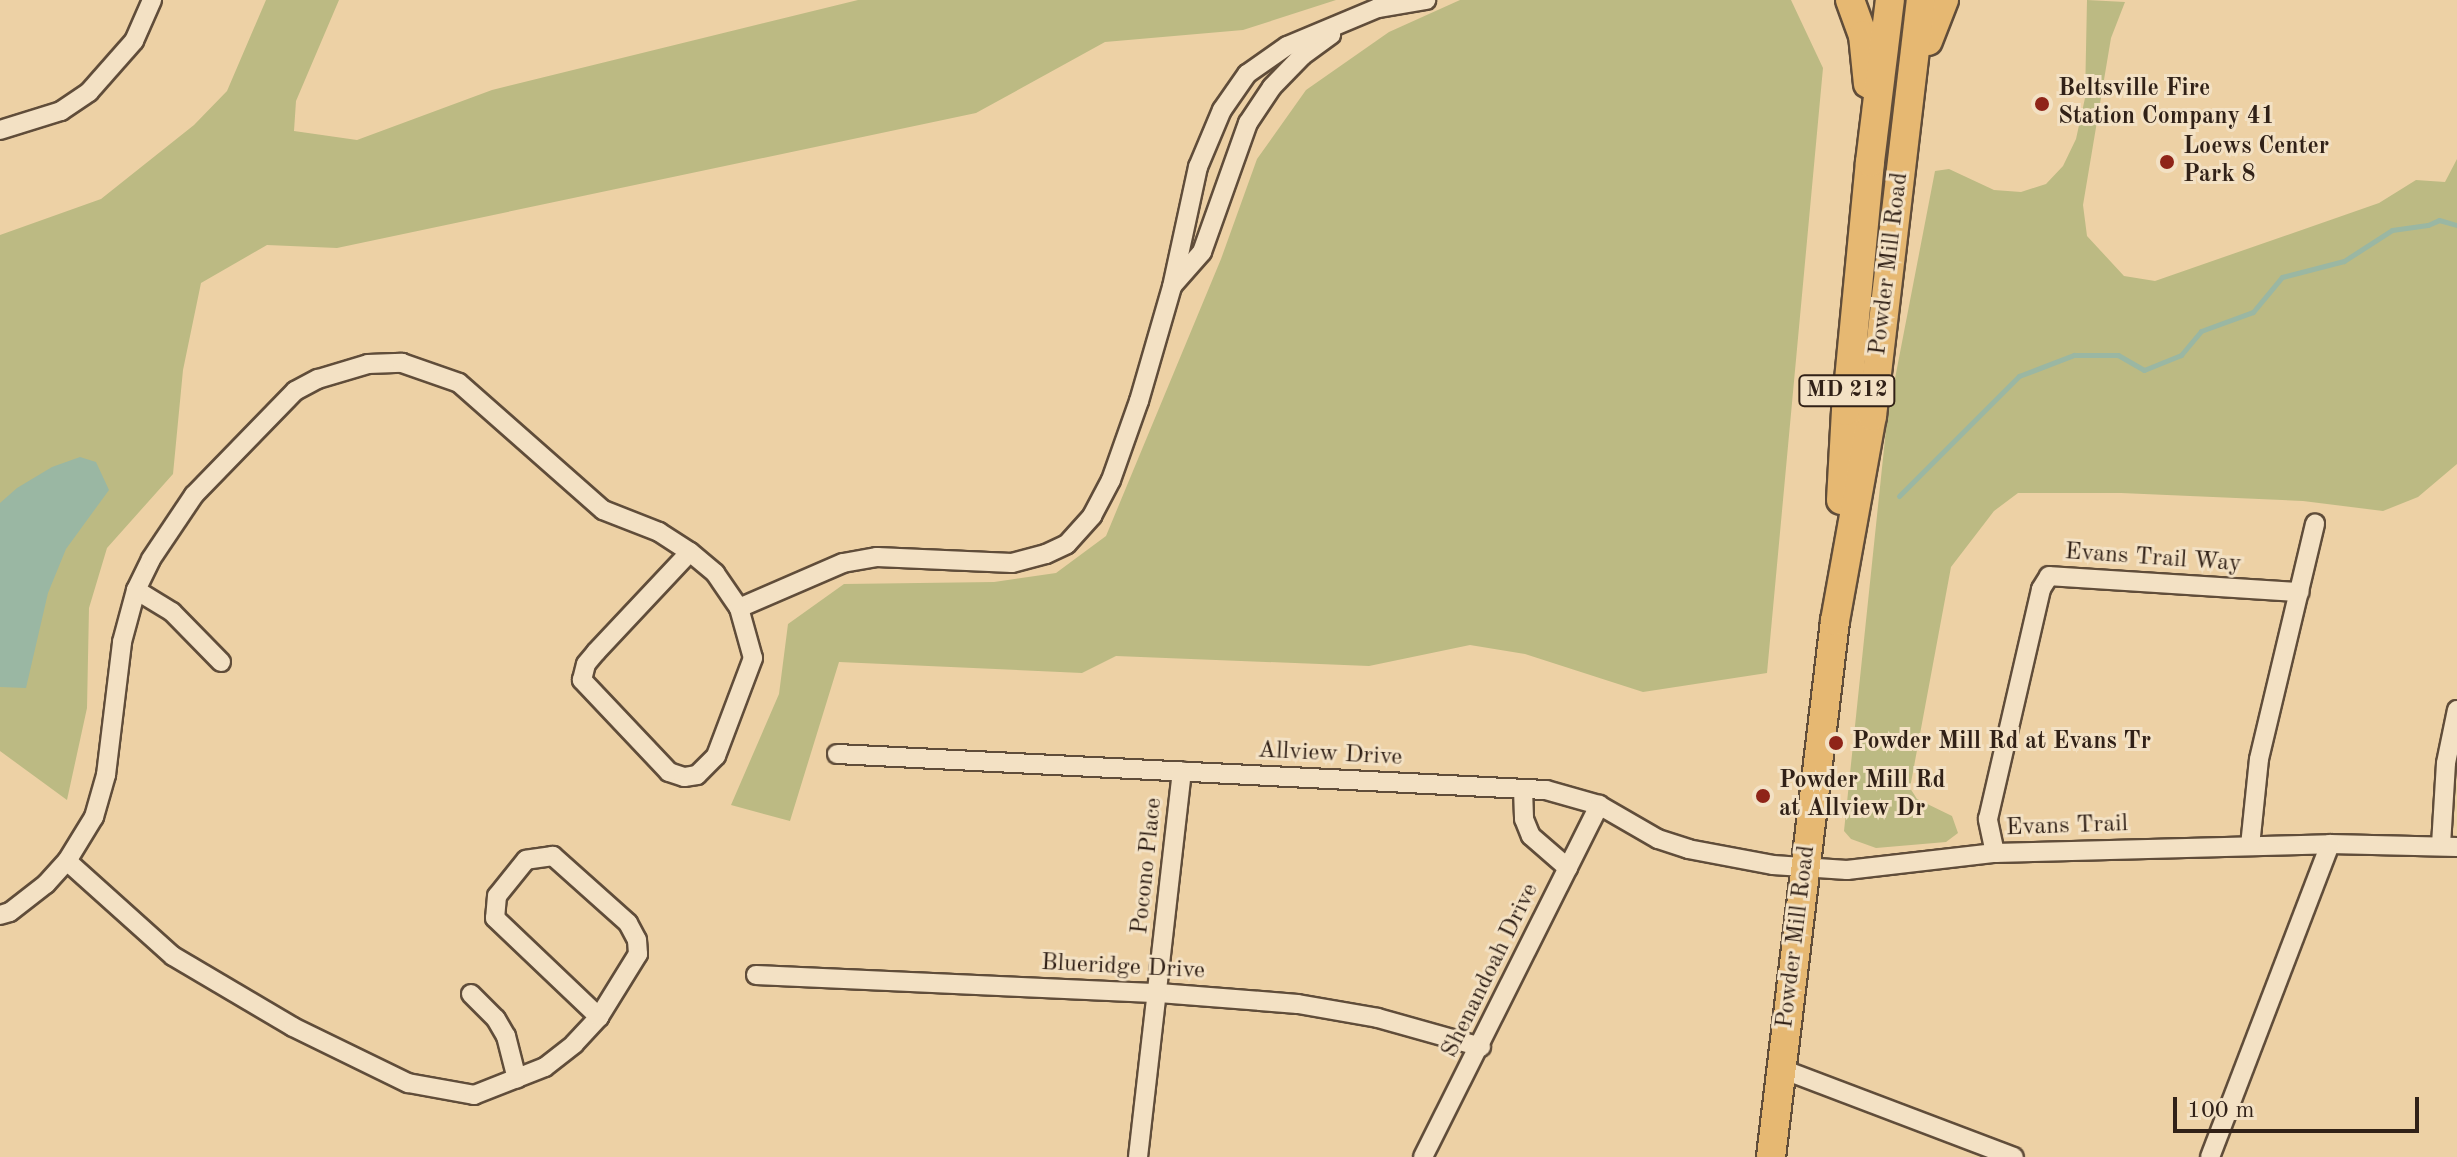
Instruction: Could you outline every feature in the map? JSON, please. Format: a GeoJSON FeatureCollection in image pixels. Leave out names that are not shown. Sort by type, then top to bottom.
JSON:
{"type":"FeatureCollection","features":[{"type":"Feature","properties":{"kind":"main road"},"geometry":{"type":"LineString","coordinates":[[1850,0],[1863,35],[1867,65],[1870,162]]}},
{"type":"Feature","properties":{"kind":"main road","name":"Powder Mill Road"},"geometry":{"type":"LineString","coordinates":[[1835,621],[1846,411],[1870,162],[1890,0]]}},
{"type":"Feature","properties":{"kind":"main road","name":"Powder Mill Road"},"geometry":{"type":"LineString","coordinates":[[1771,1157],[1835,621],[1872,416],[1921,0]]}},
{"type":"Feature","properties":{"kind":"main road"},"geometry":{"type":"LineString","coordinates":[[1901,167],[1931,27],[1944,0]]}},
{"type":"Feature","properties":{"kind":"street"},"geometry":{"type":"LineString","coordinates":[[0,130],[61,111],[89,92],[134,41],[152,0]]}},
{"type":"Feature","properties":{"kind":"street"},"geometry":{"type":"LineString","coordinates":[[739,608],[843,563],[877,557],[1012,563],[1046,554],[1067,544],[1092,516],[1111,480],[1139,401],[1172,287],[1198,167],[1247,74],[1287,46],[1378,8],[1426,0]]}},
{"type":"Feature","properties":{"kind":"street"},"geometry":{"type":"LineString","coordinates":[[1172,287],[1202,252],[1248,123],[1272,87],[1302,56],[1356,18]]}},
{"type":"Feature","properties":{"kind":"street"},"geometry":{"type":"LineString","coordinates":[[1226,112],[1248,123]]}},
{"type":"Feature","properties":{"kind":"street"},"geometry":{"type":"LineString","coordinates":[[0,915],[10,912],[46,884],[67,861],[94,817],[106,775],[122,642],[136,590],[151,559],[179,515],[274,409],[295,391],[318,379],[368,364],[402,363],[459,383],[603,510],[659,532],[690,552],[715,573],[739,608],[753,658],[716,756],[697,775],[684,777],[669,772],[582,680],[586,664],[596,652],[690,552]]}},
{"type":"Feature","properties":{"kind":"street"},"geometry":{"type":"LineString","coordinates":[[2250,846],[2259,759],[2315,524]]}},
{"type":"Feature","properties":{"kind":"street","name":"Evans Trail Way"},"geometry":{"type":"LineString","coordinates":[[1995,853],[1988,819],[2041,589],[2049,576],[2299,592]]}},
{"type":"Feature","properties":{"kind":"street"},"geometry":{"type":"LineString","coordinates":[[136,590],[172,612],[221,662]]}},
{"type":"Feature","properties":{"kind":"street"},"geometry":{"type":"LineString","coordinates":[[2449,846],[2446,763],[2457,710]]}},
{"type":"Feature","properties":{"kind":"street","name":"Allview Drive"},"geometry":{"type":"LineString","coordinates":[[837,754],[1523,789],[1569,794],[1599,805],[1658,839],[1688,849],[1773,865],[1805,865]]}},
{"type":"Feature","properties":{"kind":"street","name":"Pocono Place"},"geometry":{"type":"LineString","coordinates":[[1138,1157],[1182,771]]}},
{"type":"Feature","properties":{"kind":"street"},"geometry":{"type":"LineString","coordinates":[[1523,789],[1524,819],[1531,836],[1568,868]]}},
{"type":"Feature","properties":{"kind":"street","name":"Shenandoah Drive"},"geometry":{"type":"LineString","coordinates":[[1423,1157],[1481,1047],[1599,805]]}},
{"type":"Feature","properties":{"kind":"street"},"geometry":{"type":"LineString","coordinates":[[2210,1157],[2330,844]]}},
{"type":"Feature","properties":{"kind":"street","name":"Evans Trail"},"geometry":{"type":"LineString","coordinates":[[1805,865],[1847,870],[1995,853],[2330,844],[2449,846]]}},
{"type":"Feature","properties":{"kind":"street"},"geometry":{"type":"LineString","coordinates":[[67,861],[173,956],[293,1027],[408,1083],[474,1095],[545,1067],[574,1044],[599,1017],[638,954],[637,940],[628,923],[571,868],[553,856],[526,860],[497,896],[495,918],[599,1017]]}},
{"type":"Feature","properties":{"kind":"street","name":"Blueridge Drive"},"geometry":{"type":"LineString","coordinates":[[756,975],[1159,993],[1337,1009],[1481,1047]]}},
{"type":"Feature","properties":{"kind":"street"},"geometry":{"type":"LineString","coordinates":[[471,994],[496,1019],[506,1036],[517,1079]]}},
{"type":"Feature","properties":{"kind":"street"},"geometry":{"type":"LineString","coordinates":[[1782,1069],[2014,1157]]}},
{"type":"Feature","properties":{"kind":"shaded area"},"geometry":{"type":"Polygon","coordinates":[[[266,0],[339,0],[296,101],[294,131],[357,140],[492,90],[858,0],[1336,0],[1243,30],[1105,42],[976,113],[337,248],[267,245],[201,283],[183,370],[173,474],[107,548],[89,608],[87,708],[67,800],[0,751],[0,235],[101,199],[194,125],[227,91],[266,0]]]}},
{"type":"Feature","properties":{"kind":"shaded area"},"geometry":{"type":"Polygon","coordinates":[[[1460,0],[1791,0],[1823,68],[1767,673],[1643,692],[1525,654],[1470,645],[1369,666],[1116,656],[1082,673],[839,662],[790,821],[731,805],[779,694],[788,624],[844,584],[994,582],[1056,573],[1106,536],[1221,259],[1257,159],[1306,90],[1389,32],[1460,0]]]}},
{"type":"Feature","properties":{"kind":"shaded area"},"geometry":{"type":"Polygon","coordinates":[[[2087,0],[2125,2],[2111,38],[2083,205],[2087,236],[2124,276],[2155,281],[2379,203],[2416,180],[2445,182],[2457,159],[2457,464],[2418,497],[2383,511],[2303,501],[2121,493],[2018,493],[1994,511],[1951,567],[1910,788],[1917,799],[1952,816],[1958,833],[1946,842],[1876,848],[1851,839],[1844,831],[1887,420],[1935,171],[1949,169],[1994,190],[2021,192],[2046,184],[2063,166],[2076,139],[2085,98],[2087,0]]]}},
{"type":"Feature","properties":{"kind":"shaded area"},"geometry":{"type":"Polygon","coordinates":[[[80,457],[96,462],[109,490],[66,549],[48,593],[26,688],[0,687],[0,503],[17,488],[52,467],[80,457]]]}},
{"type":"Feature","properties":{"kind":"waterway"},"geometry":{"type":"LineString","coordinates":[[1899,496],[2019,376],[2074,355],[2118,355],[2144,370],[2181,355],[2201,331],[2253,312],[2282,277],[2344,261],[2392,230],[2428,225],[2439,220],[2457,225]]}},
{"type":"Feature","properties":{"kind":"place","name":"Beltsville Fire Station Company 41"},"geometry":{"type":"Point","coordinates":[2042,104]}},
{"type":"Feature","properties":{"kind":"place","name":"Loews Center Park 8"},"geometry":{"type":"Point","coordinates":[2167,162]}},
{"type":"Feature","properties":{"kind":"place","name":"Powder Mill Rd at Evans Tr"},"geometry":{"type":"Point","coordinates":[1836,743]}},
{"type":"Feature","properties":{"kind":"place","name":"Powder Mill Rd at Allview Dr"},"geometry":{"type":"Point","coordinates":[1763,796]}}]}
